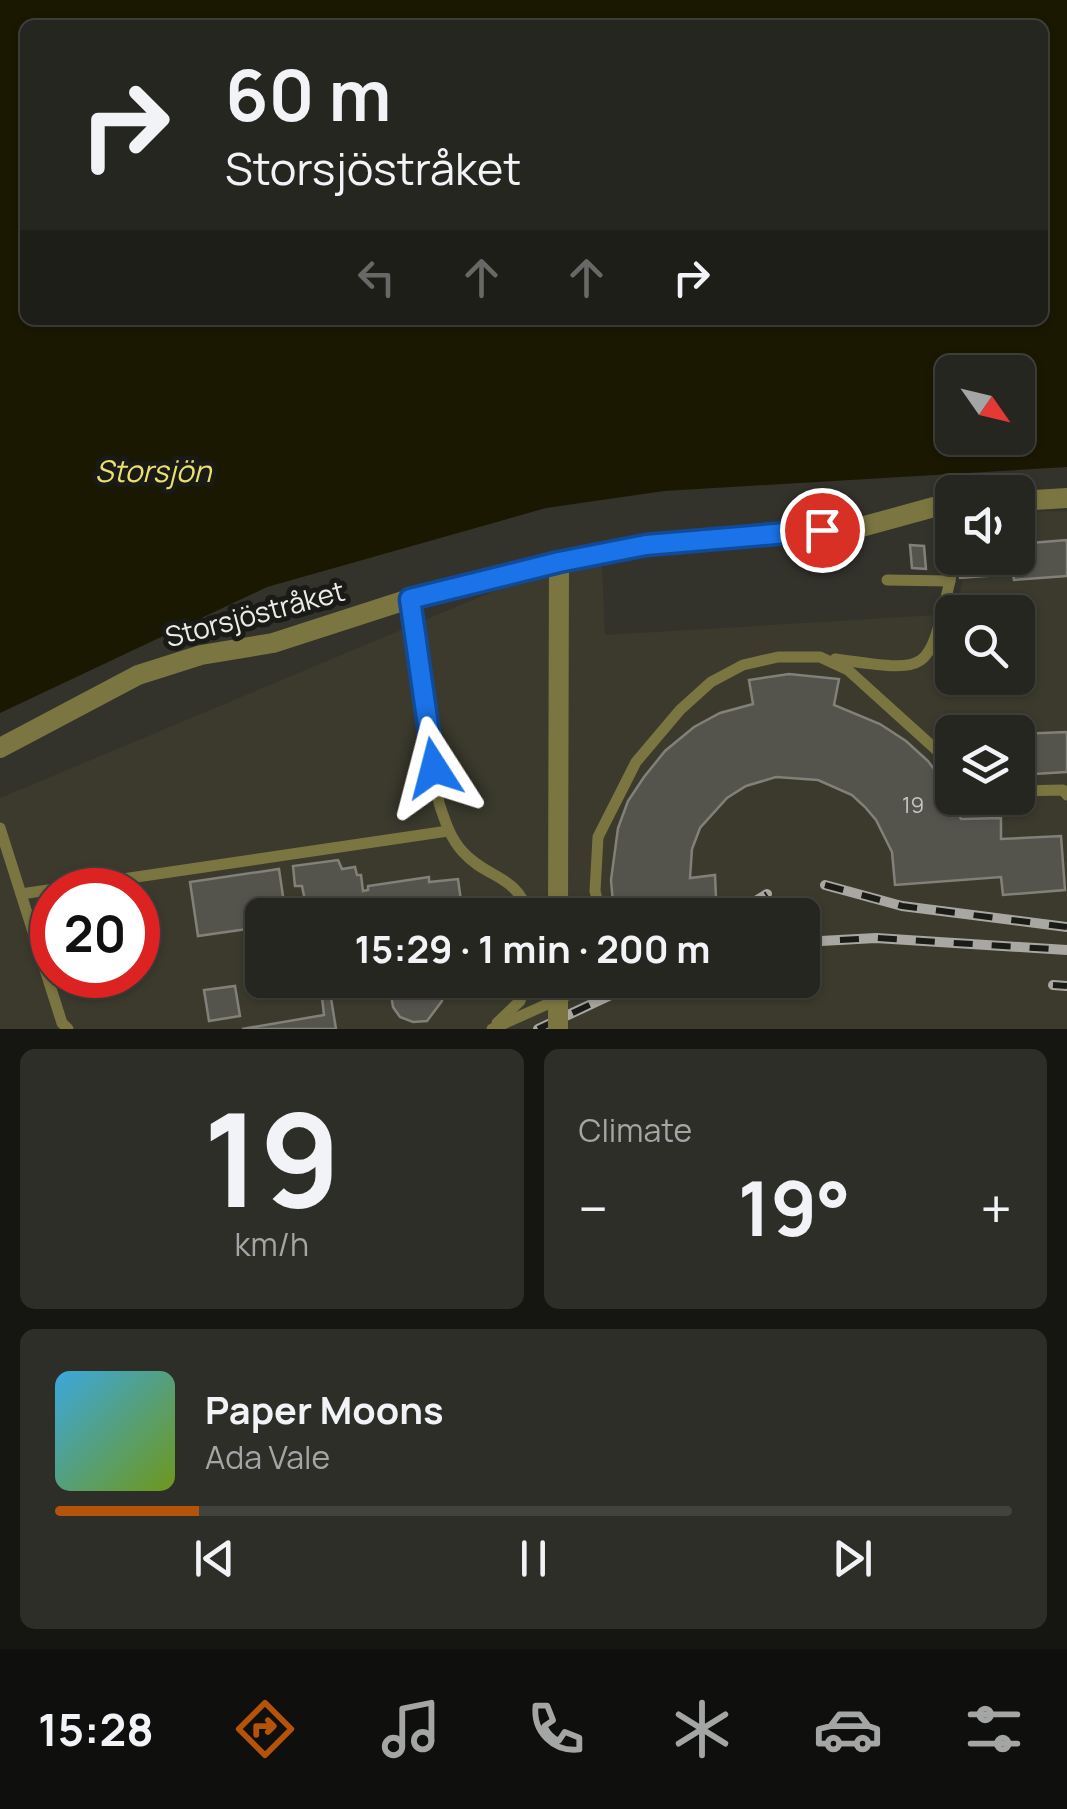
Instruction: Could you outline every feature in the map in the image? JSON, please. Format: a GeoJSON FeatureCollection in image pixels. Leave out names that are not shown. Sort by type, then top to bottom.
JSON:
{"type":"FeatureCollection","features":[{"type":"Feature","properties":{"kind":"street"},"geometry":{"type":"LineString","coordinates":[[1035,501],[1067,498]]}},
{"type":"Feature","properties":{"kind":"street","name":"Storsjöstråket"},"geometry":{"type":"LineString","coordinates":[[0,748],[138,675],[201,654],[274,643],[410,599],[646,545],[860,526],[935,507]]}},
{"type":"Feature","properties":{"kind":"street"},"geometry":{"type":"LineString","coordinates":[[558,898],[559,562]]}},
{"type":"Feature","properties":{"kind":"street"},"geometry":{"type":"LineString","coordinates":[[558,998],[558,1029]]}},
{"type":"Feature","properties":{"kind":"lane"},"geometry":{"type":"LineString","coordinates":[[597,898],[598,837],[636,762],[660,732],[711,682],[743,665],[778,657],[820,656],[896,667],[920,664],[938,634],[951,575]]}},
{"type":"Feature","properties":{"kind":"lane"},"geometry":{"type":"LineString","coordinates":[[887,580],[950,581]]}},
{"type":"Feature","properties":{"kind":"lane"},"geometry":{"type":"LineString","coordinates":[[410,599],[439,803],[448,831],[466,856],[514,885],[521,898]]}},
{"type":"Feature","properties":{"kind":"lane"},"geometry":{"type":"LineString","coordinates":[[820,656],[848,670],[935,749]]}},
{"type":"Feature","properties":{"kind":"lane"},"geometry":{"type":"LineString","coordinates":[[1035,791],[1064,790],[1067,795]]}},
{"type":"Feature","properties":{"kind":"lane"},"geometry":{"type":"LineString","coordinates":[[0,828],[62,1023],[68,1029]]}},
{"type":"Feature","properties":{"kind":"lane"},"geometry":{"type":"LineString","coordinates":[[21,894],[448,831]]}},
{"type":"Feature","properties":{"kind":"lane"},"geometry":{"type":"LineString","coordinates":[[491,1029],[521,998]]}},
{"type":"Feature","properties":{"kind":"lane"},"geometry":{"type":"LineString","coordinates":[[491,1029],[561,998]]}},
{"type":"Feature","properties":{"kind":"shaded area"},"geometry":{"type":"Polygon","coordinates":[[[1067,511],[1067,1029],[0,1029],[0,798],[513,583],[602,565],[605,635],[935,615],[935,695],[1035,695],[1035,595],[960,595],[963,575],[1035,575],[1035,512],[1067,511]]]}},
{"type":"Feature","properties":{"kind":"water","name":"Storsjön"},"geometry":{"type":"Polygon","coordinates":[[[0,0],[1067,0],[1067,467],[664,491],[546,508],[267,587],[0,713],[0,0]]]}},
{"type":"Feature","properties":{"kind":"building"},"geometry":{"type":"Polygon","coordinates":[[[1067,540],[1067,576],[1014,580],[1013,575],[1035,575],[1035,543],[1067,540]]]}},
{"type":"Feature","properties":{"kind":"building"},"geometry":{"type":"Polygon","coordinates":[[[910,545],[924,546],[926,569],[912,568],[910,545]]]}},
{"type":"Feature","properties":{"kind":"building"},"geometry":{"type":"Polygon","coordinates":[[[789,674],[839,679],[834,705],[880,724],[906,741],[935,771],[935,815],[1001,818],[1001,839],[1061,836],[1065,890],[1003,895],[1001,877],[895,885],[892,852],[876,820],[852,795],[818,780],[776,777],[746,786],[727,798],[700,828],[692,849],[690,878],[715,875],[716,898],[613,898],[618,828],[628,801],[665,751],[694,727],[720,713],[753,704],[749,680],[789,674]]]}},
{"type":"Feature","properties":{"kind":"building"},"geometry":{"type":"Polygon","coordinates":[[[1067,732],[1067,772],[1035,774],[1035,733],[1067,732]]]}},
{"type":"Feature","properties":{"kind":"building"},"geometry":{"type":"Polygon","coordinates":[[[338,860],[342,869],[355,867],[357,875],[361,875],[363,891],[368,886],[429,877],[429,882],[458,879],[461,898],[304,898],[302,886],[295,886],[293,866],[338,860]]]}},
{"type":"Feature","properties":{"kind":"building"},"geometry":{"type":"Polygon","coordinates":[[[279,869],[283,898],[245,898],[245,929],[198,936],[190,882],[279,869]]]}},
{"type":"Feature","properties":{"kind":"building"},"geometry":{"type":"Polygon","coordinates":[[[235,986],[240,1016],[209,1021],[204,990],[235,986]]]}},
{"type":"Feature","properties":{"kind":"building"},"geometry":{"type":"Polygon","coordinates":[[[322,998],[331,998],[336,1029],[242,1029],[324,1015],[322,998]]]}},
{"type":"Feature","properties":{"kind":"building"},"geometry":{"type":"Polygon","coordinates":[[[392,998],[442,1001],[427,1021],[413,1022],[400,1017],[392,998]]]}},
{"type":"Feature","properties":{"kind":"railway"},"geometry":{"type":"LineString","coordinates":[[825,885],[902,906],[1067,927]]}},
{"type":"Feature","properties":{"kind":"railway"},"geometry":{"type":"LineString","coordinates":[[761,898],[767,894]]}},
{"type":"Feature","properties":{"kind":"railway"},"geometry":{"type":"LineString","coordinates":[[820,941],[876,938],[1067,950]]}},
{"type":"Feature","properties":{"kind":"railway"},"geometry":{"type":"LineString","coordinates":[[1053,985],[1067,986]]}},
{"type":"Feature","properties":{"kind":"railway"},"geometry":{"type":"LineString","coordinates":[[538,1029],[604,998]]}},
{"type":"Feature","properties":{"kind":"route"},"geometry":{"type":"LineString","coordinates":[[434,768],[410,599],[646,545],[822,530]]}}]}
